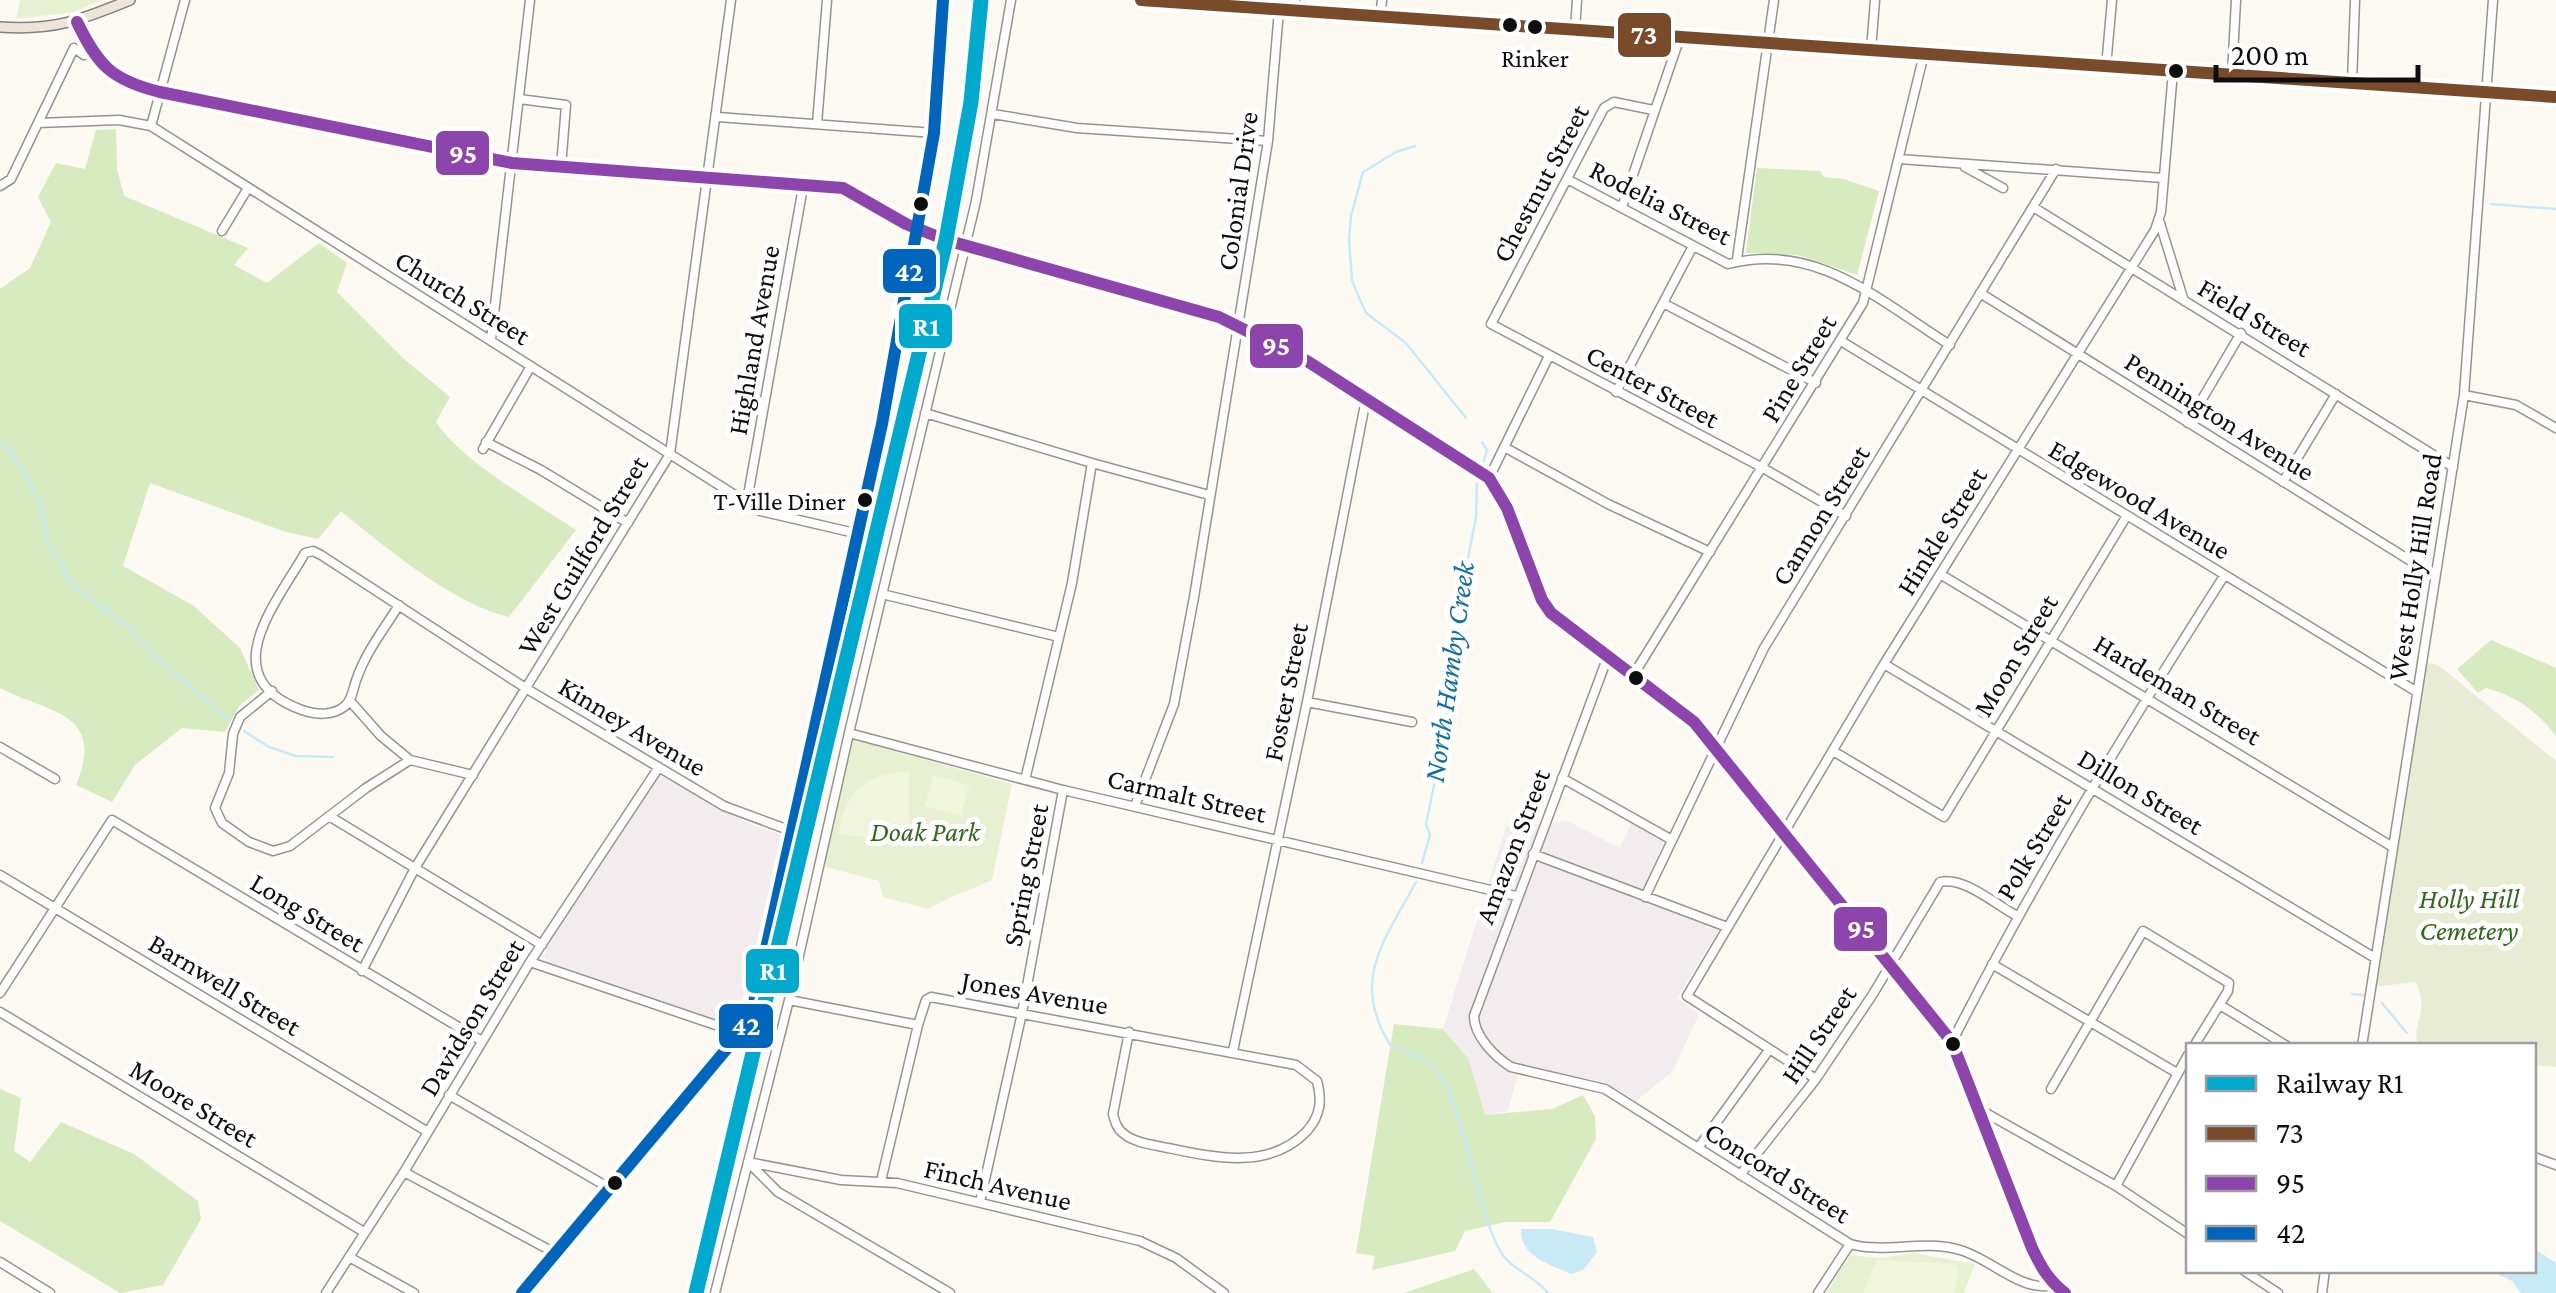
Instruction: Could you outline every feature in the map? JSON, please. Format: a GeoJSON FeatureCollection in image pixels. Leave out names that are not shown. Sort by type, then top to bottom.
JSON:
{"type":"FeatureCollection","features":[{"type":"Feature","properties":{"kind":"main road"},"geometry":{"type":"LineString","coordinates":[[0,27],[40,29],[77,22],[130,0]]}},
{"type":"Feature","properties":{"kind":"main road"},"geometry":{"type":"LineString","coordinates":[[522,1293],[750,1022],[859,534],[918,230],[934,133],[943,0]]}},
{"type":"Feature","properties":{"kind":"main road"},"geometry":{"type":"LineString","coordinates":[[1141,0],[1279,10],[1294,5],[1380,17],[2556,97]]}},
{"type":"Feature","properties":{"kind":"street"},"geometry":{"type":"LineString","coordinates":[[151,126],[185,0]]}},
{"type":"Feature","properties":{"kind":"street"},"geometry":{"type":"LineString","coordinates":[[490,340],[530,0]]}},
{"type":"Feature","properties":{"kind":"street","name":"West Guilford Street"},"geometry":{"type":"LineString","coordinates":[[362,971],[414,868],[670,454],[731,0]]}},
{"type":"Feature","properties":{"kind":"street"},"geometry":{"type":"LineString","coordinates":[[817,124],[827,0]]}},
{"type":"Feature","properties":{"kind":"street"},"geometry":{"type":"LineString","coordinates":[[714,1293],[789,1000],[966,246],[994,114],[1011,0]]}},
{"type":"Feature","properties":{"kind":"street"},"geometry":{"type":"LineString","coordinates":[[1380,17],[1382,0]]}},
{"type":"Feature","properties":{"kind":"street"},"geometry":{"type":"LineString","coordinates":[[1575,30],[1577,0]]}},
{"type":"Feature","properties":{"kind":"street"},"geometry":{"type":"LineString","coordinates":[[1737,259],[1774,0]]}},
{"type":"Feature","properties":{"kind":"street"},"geometry":{"type":"LineString","coordinates":[[1870,50],[1875,0]]}},
{"type":"Feature","properties":{"kind":"street"},"geometry":{"type":"LineString","coordinates":[[2106,67],[2112,0]]}},
{"type":"Feature","properties":{"kind":"street"},"geometry":{"type":"LineString","coordinates":[[2232,75],[2236,0]]}},
{"type":"Feature","properties":{"kind":"street"},"geometry":{"type":"LineString","coordinates":[[2352,83],[2355,0]]}},
{"type":"Feature","properties":{"kind":"street","name":"West Holly Hill Road"},"geometry":{"type":"LineString","coordinates":[[2362,1043],[2464,394],[2492,0]]}},
{"type":"Feature","properties":{"kind":"street","name":"Colonial Drive"},"geometry":{"type":"LineString","coordinates":[[1134,806],[1174,704],[1268,141],[1279,10]]}},
{"type":"Feature","properties":{"kind":"street"},"geometry":{"type":"LineString","coordinates":[[77,22],[92,53],[120,80],[160,92],[512,163],[844,188],[918,230],[1240,326],[1295,354],[1366,399],[1488,478],[1507,508],[1546,607],[1685,714],[1717,748],[1952,1042],[2032,1248],[2052,1290],[2066,1293]]}},
{"type":"Feature","properties":{"kind":"street"},"geometry":{"type":"LineString","coordinates":[[1622,207],[1680,37]]}},
{"type":"Feature","properties":{"kind":"street"},"geometry":{"type":"LineString","coordinates":[[0,186],[12,179],[74,48],[84,55],[92,53]]}},
{"type":"Feature","properties":{"kind":"street","name":"Pine Street"},"geometry":{"type":"LineString","coordinates":[[1634,674],[1842,341],[1867,293],[1924,54]]}},
{"type":"Feature","properties":{"kind":"street","name":"Hinkle Street"},"geometry":{"type":"LineString","coordinates":[[1769,1050],[1687,996],[1884,664],[2160,220],[2173,71]]}},
{"type":"Feature","properties":{"kind":"street"},"geometry":{"type":"LineString","coordinates":[[519,99],[566,105],[562,167]]}},
{"type":"Feature","properties":{"kind":"street","name":"Chestnut Street"},"geometry":{"type":"LineString","coordinates":[[1491,324],[1609,104],[1654,110]]}},
{"type":"Feature","properties":{"kind":"street"},"geometry":{"type":"LineString","coordinates":[[994,114],[1077,128],[1268,141]]}},
{"type":"Feature","properties":{"kind":"street"},"geometry":{"type":"LineString","coordinates":[[718,117],[934,133]]}},
{"type":"Feature","properties":{"kind":"street","name":"Church Street"},"geometry":{"type":"LineString","coordinates":[[38,122],[119,120],[151,126],[770,515],[859,534]]}},
{"type":"Feature","properties":{"kind":"street"},"geometry":{"type":"LineString","coordinates":[[1899,159],[2163,178]]}},
{"type":"Feature","properties":{"kind":"street"},"geometry":{"type":"LineString","coordinates":[[1962,165],[2003,188]]}},
{"type":"Feature","properties":{"kind":"street","name":"Cannon Street"},"geometry":{"type":"LineString","coordinates":[[1645,897],[1764,649],[2056,170]]}},
{"type":"Feature","properties":{"kind":"street","name":"Rodelia Street"},"geometry":{"type":"LineString","coordinates":[[1568,179],[1728,264],[1737,259],[1803,261],[1824,268],[1950,345]]}},
{"type":"Feature","properties":{"kind":"street","name":"Highland Avenue"},"geometry":{"type":"LineString","coordinates":[[747,501],[803,186]]}},
{"type":"Feature","properties":{"kind":"street"},"geometry":{"type":"LineString","coordinates":[[222,231],[248,188]]}},
{"type":"Feature","properties":{"kind":"street","name":"Field Street"},"geometry":{"type":"LineString","coordinates":[[2033,207],[2452,467]]}},
{"type":"Feature","properties":{"kind":"street"},"geometry":{"type":"LineString","coordinates":[[2160,220],[2184,301]]}},
{"type":"Feature","properties":{"kind":"street"},"geometry":{"type":"LineString","coordinates":[[1616,392],[1693,246]]}},
{"type":"Feature","properties":{"kind":"street","name":"Pennington Avenue"},"geometry":{"type":"LineString","coordinates":[[1980,293],[2436,576]]}},
{"type":"Feature","properties":{"kind":"street"},"geometry":{"type":"LineString","coordinates":[[1663,302],[1816,383]]}},
{"type":"Feature","properties":{"kind":"street","name":"Center Street"},"geometry":{"type":"LineString","coordinates":[[1491,324],[1846,516]]}},
{"type":"Feature","properties":{"kind":"street"},"geometry":{"type":"LineString","coordinates":[[2188,423],[2241,334]]}},
{"type":"Feature","properties":{"kind":"street","name":"Edgewood Avenue"},"geometry":{"type":"LineString","coordinates":[[1842,341],[2417,692]]}},
{"type":"Feature","properties":{"kind":"street"},"geometry":{"type":"LineString","coordinates":[[1488,478],[1549,356]]}},
{"type":"Feature","properties":{"kind":"street"},"geometry":{"type":"LineString","coordinates":[[532,366],[484,446],[540,470],[628,524]]}},
{"type":"Feature","properties":{"kind":"street"},"geometry":{"type":"LineString","coordinates":[[2282,482],[2336,394]]}},
{"type":"Feature","properties":{"kind":"street"},"geometry":{"type":"LineString","coordinates":[[2464,394],[2516,406],[2556,428]]}},
{"type":"Feature","properties":{"kind":"street","name":"Foster Street"},"geometry":{"type":"LineString","coordinates":[[1233,1051],[1366,399]]}},
{"type":"Feature","properties":{"kind":"street"},"geometry":{"type":"LineString","coordinates":[[925,413],[1092,464],[1209,494]]}},
{"type":"Feature","properties":{"kind":"street"},"geometry":{"type":"LineString","coordinates":[[1504,447],[1608,504],[1710,552]]}},
{"type":"Feature","properties":{"kind":"street","name":"Spring Street"},"geometry":{"type":"LineString","coordinates":[[1025,780],[1074,573],[1092,464]]}},
{"type":"Feature","properties":{"kind":"street","name":"Moon Street"},"geometry":{"type":"LineString","coordinates":[[1833,752],[1944,817],[2126,516]]}},
{"type":"Feature","properties":{"kind":"street","name":"Kinney Avenue"},"geometry":{"type":"LineString","coordinates":[[272,691],[255,664],[255,644],[306,553],[314,551],[527,689],[724,806],[794,832]]}},
{"type":"Feature","properties":{"kind":"street","name":"Hardeman Street"},"geometry":{"type":"LineString","coordinates":[[1940,574],[2391,846]]}},
{"type":"Feature","properties":{"kind":"street","name":"Polk Street"},"geometry":{"type":"LineString","coordinates":[[1952,1042],[2017,916],[2224,576]]}},
{"type":"Feature","properties":{"kind":"street"},"geometry":{"type":"LineString","coordinates":[[882,594],[1059,637]]}},
{"type":"Feature","properties":{"kind":"street"},"geometry":{"type":"LineString","coordinates":[[399,606],[364,661],[350,701],[334,713],[298,708],[272,691],[240,717],[229,773],[216,800],[218,818],[236,834],[273,851],[290,846],[410,760]]}},
{"type":"Feature","properties":{"kind":"street","name":"Amazon Street"},"geometry":{"type":"LineString","coordinates":[[1491,1049],[1474,1027],[1474,1016],[1608,656]]}},
{"type":"Feature","properties":{"kind":"street","name":"Dillon Street"},"geometry":{"type":"LineString","coordinates":[[1884,664],[2375,958]]}},
{"type":"Feature","properties":{"kind":"street"},"geometry":{"type":"LineString","coordinates":[[350,701],[381,736],[410,760],[473,775]]}},
{"type":"Feature","properties":{"kind":"street"},"geometry":{"type":"LineString","coordinates":[[1307,702],[1412,722]]}},
{"type":"Feature","properties":{"kind":"street","name":"Carmalt Street"},"geometry":{"type":"LineString","coordinates":[[849,733],[1063,790],[1516,896]]}},
{"type":"Feature","properties":{"kind":"street"},"geometry":{"type":"LineString","coordinates":[[1,750],[55,780]]}},
{"type":"Feature","properties":{"kind":"street","name":"Davidson Street"},"geometry":{"type":"LineString","coordinates":[[326,1293],[530,962],[659,767]]}},
{"type":"Feature","properties":{"kind":"street"},"geometry":{"type":"LineString","coordinates":[[1562,778],[1672,840]]}},
{"type":"Feature","properties":{"kind":"street","name":"Spring Street"},"geometry":{"type":"LineString","coordinates":[[980,1202],[1022,1013],[1063,790]]}},
{"type":"Feature","properties":{"kind":"street"},"geometry":{"type":"LineString","coordinates":[[329,816],[542,945]]}},
{"type":"Feature","properties":{"kind":"street","name":"Long Street"},"geometry":{"type":"LineString","coordinates":[[56,909],[112,820],[482,1041]]}},
{"type":"Feature","properties":{"kind":"street"},"geometry":{"type":"LineString","coordinates":[[1532,854],[1727,927]]}},
{"type":"Feature","properties":{"kind":"street","name":"Barnwell Street"},"geometry":{"type":"LineString","coordinates":[[0,875],[428,1132]]}},
{"type":"Feature","properties":{"kind":"street","name":"Hill Street"},"geometry":{"type":"LineString","coordinates":[[1740,1176],[1816,1080],[1940,882],[1961,884],[2017,916]]}},
{"type":"Feature","properties":{"kind":"street"},"geometry":{"type":"LineString","coordinates":[[0,993],[56,909]]}},
{"type":"Feature","properties":{"kind":"street"},"geometry":{"type":"LineString","coordinates":[[2051,1089],[2142,931],[2228,980],[2230,987],[2196,1043]]}},
{"type":"Feature","properties":{"kind":"street"},"geometry":{"type":"LineString","coordinates":[[530,962],[742,1034]]}},
{"type":"Feature","properties":{"kind":"street"},"geometry":{"type":"LineString","coordinates":[[1992,964],[2177,1073]]}},
{"type":"Feature","properties":{"kind":"street","name":"Jones Avenue"},"geometry":{"type":"LineString","coordinates":[[918,1026],[926,1000],[931,997],[1129,1032],[1233,1051],[1296,1064],[1317,1081],[1320,1108],[1314,1122],[1292,1145],[1268,1156],[1224,1158],[1126,1136],[1113,1114],[1129,1032]]}},
{"type":"Feature","properties":{"kind":"street"},"geometry":{"type":"LineString","coordinates":[[789,1000],[918,1026],[881,1181]]}},
{"type":"Feature","properties":{"kind":"street"},"geometry":{"type":"LineString","coordinates":[[2220,1005],[2282,1043]]}},
{"type":"Feature","properties":{"kind":"street","name":"Moore Street"},"geometry":{"type":"LineString","coordinates":[[0,1012],[364,1232]]}},
{"type":"Feature","properties":{"kind":"street","name":"Concord Street"},"geometry":{"type":"LineString","coordinates":[[1491,1049],[1511,1067],[1606,1089],[1850,1244],[1873,1248],[1952,1248],[1978,1256],[2031,1286],[2052,1290]]}},
{"type":"Feature","properties":{"kind":"street"},"geometry":{"type":"LineString","coordinates":[[1698,1148],[1769,1050],[1816,1080]]}},
{"type":"Feature","properties":{"kind":"street"},"geometry":{"type":"LineString","coordinates":[[2116,1186],[2186,1057]]}},
{"type":"Feature","properties":{"kind":"street"},"geometry":{"type":"LineString","coordinates":[[449,1096],[611,1189]]}},
{"type":"Feature","properties":{"kind":"street"},"geometry":{"type":"LineString","coordinates":[[1977,1108],[2116,1186],[2186,1233]]}},
{"type":"Feature","properties":{"kind":"street"},"geometry":{"type":"LineString","coordinates":[[748,1162],[778,1192],[950,1293]]}},
{"type":"Feature","properties":{"kind":"street","name":"Finch Avenue"},"geometry":{"type":"LineString","coordinates":[[748,1162],[841,1180],[881,1181],[1140,1242],[1176,1258],[1224,1293]]}},
{"type":"Feature","properties":{"kind":"street"},"geometry":{"type":"LineString","coordinates":[[404,1172],[557,1254]]}},
{"type":"Feature","properties":{"kind":"street"},"geometry":{"type":"LineString","coordinates":[[1818,1293],[1850,1244]]}},
{"type":"Feature","properties":{"kind":"street"},"geometry":{"type":"LineString","coordinates":[[349,1256],[414,1293]]}},
{"type":"Feature","properties":{"kind":"street"},"geometry":{"type":"LineString","coordinates":[[0,1274],[3,1264],[50,1293]]}},
{"type":"Feature","properties":{"kind":"street"},"geometry":{"type":"LineString","coordinates":[[2248,1273],[2278,1293]]}},
{"type":"Feature","properties":{"kind":"shaded area"},"geometry":{"type":"Polygon","coordinates":[[[657,774],[752,825],[784,836],[735,1027],[544,957],[546,948],[657,774]]]}},
{"type":"Feature","properties":{"kind":"shaded area"},"geometry":{"type":"Polygon","coordinates":[[[1567,821],[1620,848],[1632,822],[1664,840],[1641,899],[1718,931],[1677,998],[1699,1014],[1673,1071],[1636,1101],[1605,1082],[1520,1067],[1508,1111],[1484,1115],[1468,1058],[1443,1029],[1506,827],[1567,821]]]}},
{"type":"Feature","properties":{"kind":"green space"},"geometry":{"type":"Polygon","coordinates":[[[20,0],[102,0],[74,12],[16,19],[20,0]]]}},
{"type":"Feature","properties":{"kind":"green space"},"geometry":{"type":"Polygon","coordinates":[[[116,129],[117,169],[124,196],[248,248],[234,265],[267,283],[319,243],[347,263],[337,292],[403,358],[450,397],[436,422],[448,437],[500,480],[576,530],[509,617],[443,588],[341,511],[318,539],[286,532],[150,483],[123,566],[194,606],[240,648],[259,690],[240,705],[225,732],[182,728],[135,765],[112,802],[76,785],[84,743],[79,729],[54,711],[0,688],[0,289],[30,268],[51,222],[38,197],[56,163],[85,169],[96,130],[116,129]]]}},
{"type":"Feature","properties":{"kind":"green space"},"geometry":{"type":"Polygon","coordinates":[[[1757,168],[1820,171],[1824,177],[1879,191],[1857,275],[1798,255],[1746,253],[1757,168]]]}},
{"type":"Feature","properties":{"kind":"green space"},"geometry":{"type":"Polygon","coordinates":[[[2491,640],[2556,668],[2556,736],[2533,712],[2507,695],[2486,688],[2478,693],[2457,669],[2491,640]]]}},
{"type":"Feature","properties":{"kind":"green space","name":"Holly Hill Cemetery"},"geometry":{"type":"Polygon","coordinates":[[[2422,662],[2438,665],[2556,761],[2556,1067],[2536,1065],[2536,1043],[2418,1043],[2421,1003],[2416,982],[2372,987],[2422,662]]]}},
{"type":"Feature","properties":{"kind":"green space","name":"Doak Park"},"geometry":{"type":"Polygon","coordinates":[[[848,738],[1012,784],[992,880],[929,909],[883,897],[879,881],[823,866],[848,738]]]}},
{"type":"Feature","properties":{"kind":"green space"},"geometry":{"type":"Polygon","coordinates":[[[909,771],[909,835],[900,841],[839,834],[846,807],[860,788],[882,776],[909,771]]]}},
{"type":"Feature","properties":{"kind":"green space"},"geometry":{"type":"Polygon","coordinates":[[[933,775],[969,785],[961,816],[925,806],[933,775]]]}},
{"type":"Feature","properties":{"kind":"green space"},"geometry":{"type":"Polygon","coordinates":[[[1394,1024],[1443,1029],[1468,1058],[1485,1115],[1552,1109],[1583,1095],[1595,1116],[1596,1139],[1550,1222],[1505,1222],[1465,1231],[1455,1251],[1372,1270],[1375,1256],[1356,1253],[1394,1024]]]}},
{"type":"Feature","properties":{"kind":"green space"},"geometry":{"type":"Polygon","coordinates":[[[0,1089],[21,1098],[14,1151],[30,1162],[61,1122],[134,1154],[198,1201],[201,1219],[163,1285],[120,1293],[0,1221],[0,1089]]]}},
{"type":"Feature","properties":{"kind":"green space"},"geometry":{"type":"Polygon","coordinates":[[[1913,1253],[1975,1264],[1964,1293],[1826,1293],[1850,1255],[1882,1258],[1913,1253]]]}},
{"type":"Feature","properties":{"kind":"green space"},"geometry":{"type":"Polygon","coordinates":[[[1876,1260],[1955,1264],[1959,1271],[1954,1293],[1863,1293],[1876,1260]]]}},
{"type":"Feature","properties":{"kind":"green space"},"geometry":{"type":"Polygon","coordinates":[[[1474,1269],[1493,1293],[1404,1293],[1474,1269]]]}},
{"type":"Feature","properties":{"kind":"water"},"geometry":{"type":"Polygon","coordinates":[[[1521,1229],[1552,1229],[1593,1237],[1597,1252],[1583,1270],[1571,1274],[1531,1253],[1521,1229]]]}},
{"type":"Feature","properties":{"kind":"water"},"geometry":{"type":"Polygon","coordinates":[[[2536,1250],[2556,1263],[2556,1293],[2521,1293],[2512,1281],[2495,1273],[2536,1273],[2536,1250]]]}},
{"type":"Feature","properties":{"kind":"waterway","name":"North Hamby Creek"},"geometry":{"type":"LineString","coordinates":[[1415,146],[1396,152],[1363,172],[1351,216],[1352,280],[1366,313],[1406,343],[1466,418]]}},
{"type":"Feature","properties":{"kind":"waterway"},"geometry":{"type":"LineString","coordinates":[[2491,204],[2556,209]]}},
{"type":"Feature","properties":{"kind":"waterway"},"geometry":{"type":"LineString","coordinates":[[0,441],[40,500],[48,543],[74,586],[133,631],[155,656],[229,720]]}},
{"type":"Feature","properties":{"kind":"waterway","name":"North Hamby Creek"},"geometry":{"type":"LineString","coordinates":[[1482,442],[1487,450],[1482,467]]}},
{"type":"Feature","properties":{"kind":"waterway","name":"North Hamby Creek"},"geometry":{"type":"LineString","coordinates":[[1422,863],[1430,835],[1426,824],[1446,727],[1448,676],[1457,645],[1460,600],[1476,517],[1477,481]]}},
{"type":"Feature","properties":{"kind":"waterway"},"geometry":{"type":"LineString","coordinates":[[244,731],[269,747],[296,756],[333,757]]}},
{"type":"Feature","properties":{"kind":"waterway","name":"North Hamby Creek"},"geometry":{"type":"LineString","coordinates":[[1416,882],[1376,961],[1372,981],[1379,1023],[1391,1046],[1422,1059],[1443,1080],[1498,1247],[1508,1261],[1548,1293]]}},
{"type":"Feature","properties":{"kind":"waterway"},"geometry":{"type":"LineString","coordinates":[[2352,994],[2363,995]]}},
{"type":"Feature","properties":{"kind":"waterway"},"geometry":{"type":"LineString","coordinates":[[2382,1003],[2407,1033]]}},
{"type":"Feature","properties":{"kind":"rail line","name":"R1"},"geometry":{"type":"LineString","coordinates":[[696,1293],[946,240],[971,102],[981,0]]}},
{"type":"Feature","properties":{"kind":"transit line","name":"42"},"geometry":{"type":"LineString","coordinates":[[522,1293],[750,1021],[882,424],[934,133],[943,0]]}},
{"type":"Feature","properties":{"kind":"transit line","name":"73"},"geometry":{"type":"LineString","coordinates":[[1141,0],[2556,97]]}},
{"type":"Feature","properties":{"kind":"transit line","name":"95"},"geometry":{"type":"LineString","coordinates":[[77,22],[108,69],[129,82],[160,92],[512,163],[843,188],[906,224],[946,240],[1219,317],[1307,361],[1489,478],[1507,508],[1542,600],[1551,613],[1694,722],[1952,1042],[2032,1248],[2054,1284],[2065,1293]]}},
{"type":"Feature","properties":{"kind":"place","name":"Rinker"},"geometry":{"type":"Point","coordinates":[1535,27]}},
{"type":"Feature","properties":{"kind":"place","name":"T-Ville Diner"},"geometry":{"type":"Point","coordinates":[865,500]}}]}
